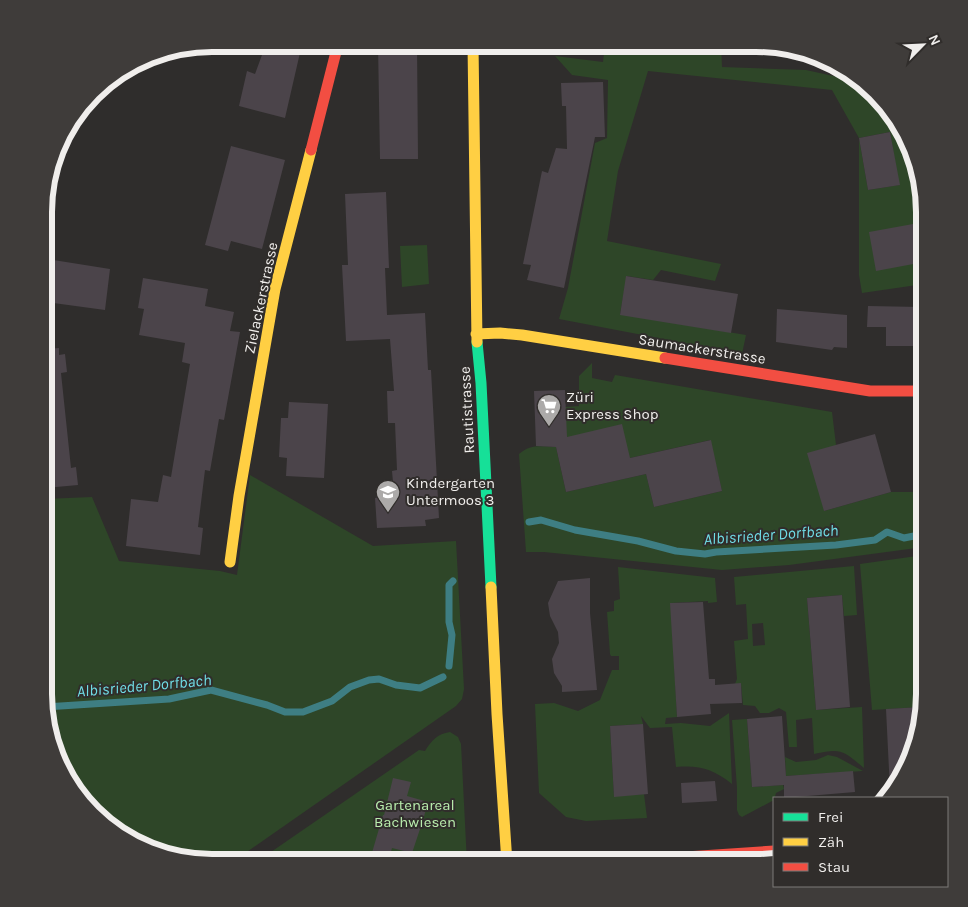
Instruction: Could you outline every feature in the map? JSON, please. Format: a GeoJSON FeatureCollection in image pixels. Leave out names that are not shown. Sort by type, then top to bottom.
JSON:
{"type":"FeatureCollection","features":[{"type":"Feature","properties":{"kind":"street","name":"Zielackerstrasse"},"geometry":{"type":"LineString","coordinates":[[230,562],[242,479],[275,289],[336,52]]}},
{"type":"Feature","properties":{"kind":"street","name":"Rautistrasse"},"geometry":{"type":"LineString","coordinates":[[473,52],[476,334],[481,383],[497,714],[506,854]]}},
{"type":"Feature","properties":{"kind":"street","name":"Saumackerstrasse"},"geometry":{"type":"LineString","coordinates":[[476,334],[500,333],[522,335],[870,391],[915,391]]}},
{"type":"Feature","properties":{"kind":"street"},"geometry":{"type":"LineString","coordinates":[[730,854],[773,851]]}},
{"type":"Feature","properties":{"kind":"green space"},"geometry":{"type":"Polygon","coordinates":[[[604,53],[721,53],[722,67],[806,70],[840,78],[869,99],[876,107],[894,133],[910,171],[915,202],[915,221],[913,221],[915,231],[915,285],[862,293],[859,275],[859,138],[832,90],[648,71],[618,171],[607,241],[721,264],[715,281],[661,270],[653,280],[627,276],[620,314],[746,335],[742,354],[559,319],[568,288],[595,143],[607,138],[608,80],[572,75],[555,56],[603,62],[604,53]],[[890,132],[859,138],[868,190],[899,185],[890,132]]]}},
{"type":"Feature","properties":{"kind":"green space"},"geometry":{"type":"Polygon","coordinates":[[[427,245],[429,284],[402,287],[400,246],[427,245]]]}},
{"type":"Feature","properties":{"kind":"green space"},"geometry":{"type":"Polygon","coordinates":[[[592,363],[592,378],[612,382],[615,375],[832,412],[836,445],[824,511],[891,492],[916,492],[916,548],[789,565],[722,570],[544,552],[526,552],[519,454],[532,447],[556,447],[566,492],[646,474],[654,507],[722,491],[710,440],[630,458],[564,438],[565,407],[579,406],[579,376],[592,363]],[[795,547],[717,552],[720,554],[795,547]]]}},
{"type":"Feature","properties":{"kind":"green space"},"geometry":{"type":"Polygon","coordinates":[[[250,475],[373,546],[456,541],[464,689],[462,699],[456,706],[244,854],[202,854],[161,846],[133,833],[99,808],[80,783],[69,765],[61,746],[53,705],[53,499],[92,497],[119,561],[220,571],[237,575],[250,475]]]}},
{"type":"Feature","properties":{"kind":"green space"},"geometry":{"type":"Polygon","coordinates":[[[916,556],[915,707],[872,710],[860,564],[916,556]]]}},
{"type":"Feature","properties":{"kind":"green space"},"geometry":{"type":"Polygon","coordinates":[[[854,566],[857,615],[844,616],[842,595],[807,598],[816,710],[862,707],[864,768],[851,757],[841,752],[831,751],[814,754],[812,718],[796,720],[797,747],[789,747],[786,712],[779,708],[769,713],[760,713],[755,706],[743,705],[741,684],[735,684],[737,679],[734,641],[748,639],[746,604],[736,605],[734,577],[854,566]],[[763,623],[752,624],[753,646],[765,645],[763,623]]]}},
{"type":"Feature","properties":{"kind":"green space"},"geometry":{"type":"Polygon","coordinates":[[[618,567],[715,578],[717,602],[671,603],[677,717],[666,718],[665,724],[681,723],[710,726],[729,713],[732,784],[706,769],[676,767],[672,727],[650,728],[641,716],[643,724],[610,726],[614,796],[644,794],[647,818],[586,821],[566,817],[539,793],[535,704],[554,703],[578,711],[600,700],[612,670],[619,670],[619,656],[611,656],[610,654],[607,612],[614,611],[614,601],[620,599],[618,567]]]}},
{"type":"Feature","properties":{"kind":"green space"},"geometry":{"type":"Polygon","coordinates":[[[747,719],[752,787],[783,785],[784,789],[776,793],[773,801],[742,817],[737,810],[732,720],[747,719]]]}},
{"type":"Feature","properties":{"kind":"green space","name":"Gartenareal Bachwiesen"},"geometry":{"type":"Polygon","coordinates":[[[450,732],[458,737],[461,744],[467,854],[268,854],[419,750],[425,751],[438,736],[450,732]]]}},
{"type":"Feature","properties":{"kind":"green space"},"geometry":{"type":"Polygon","coordinates":[[[828,755],[837,757],[863,771],[786,776],[785,757],[796,762],[816,760],[828,755]]]}},
{"type":"Feature","properties":{"kind":"building"},"geometry":{"type":"Polygon","coordinates":[[[263,52],[300,52],[285,118],[239,106],[247,71],[255,74],[263,52]]]}},
{"type":"Feature","properties":{"kind":"building"},"geometry":{"type":"Polygon","coordinates":[[[378,52],[417,52],[418,159],[380,159],[378,52]]]}},
{"type":"Feature","properties":{"kind":"building"},"geometry":{"type":"Polygon","coordinates":[[[603,82],[605,137],[595,137],[564,288],[527,280],[531,265],[523,264],[542,171],[548,173],[556,148],[567,149],[566,106],[562,106],[561,83],[603,82]]]}},
{"type":"Feature","properties":{"kind":"building"},"geometry":{"type":"Polygon","coordinates":[[[890,132],[900,185],[868,190],[859,138],[890,132]]]}},
{"type":"Feature","properties":{"kind":"building"},"geometry":{"type":"Polygon","coordinates":[[[231,146],[285,160],[262,249],[231,241],[228,251],[205,245],[231,146]]]}},
{"type":"Feature","properties":{"kind":"building"},"geometry":{"type":"Polygon","coordinates":[[[386,192],[389,268],[385,268],[387,315],[425,313],[428,370],[431,370],[439,518],[425,520],[426,526],[377,528],[375,498],[394,493],[392,471],[397,470],[395,423],[388,423],[387,391],[394,391],[390,339],[346,341],[342,265],[348,265],[345,194],[386,192]]]}},
{"type":"Feature","properties":{"kind":"building"},"geometry":{"type":"Polygon","coordinates":[[[915,224],[915,264],[876,271],[869,232],[915,224]]]}},
{"type":"Feature","properties":{"kind":"building"},"geometry":{"type":"Polygon","coordinates":[[[52,260],[110,269],[105,310],[52,303],[52,260]]]}},
{"type":"Feature","properties":{"kind":"building"},"geometry":{"type":"Polygon","coordinates":[[[626,276],[738,294],[731,333],[620,315],[626,276]]]}},
{"type":"Feature","properties":{"kind":"building"},"geometry":{"type":"Polygon","coordinates":[[[143,278],[208,289],[205,306],[234,312],[230,331],[240,332],[224,420],[219,419],[210,471],[205,470],[198,527],[203,528],[200,555],[126,546],[131,499],[158,502],[163,475],[171,477],[190,364],[182,362],[185,343],[139,335],[144,309],[138,308],[143,278]]]}},
{"type":"Feature","properties":{"kind":"building"},"geometry":{"type":"Polygon","coordinates":[[[868,306],[915,307],[915,346],[886,346],[886,327],[867,327],[868,306]]]}},
{"type":"Feature","properties":{"kind":"building"},"geometry":{"type":"Polygon","coordinates":[[[777,309],[847,315],[847,348],[834,347],[832,350],[776,342],[777,309]]]}},
{"type":"Feature","properties":{"kind":"building"},"geometry":{"type":"Polygon","coordinates":[[[59,348],[59,355],[65,354],[67,372],[61,373],[71,468],[76,467],[78,485],[53,487],[52,349],[59,348]]]}},
{"type":"Feature","properties":{"kind":"building"},"geometry":{"type":"Polygon","coordinates":[[[565,390],[567,437],[622,424],[630,458],[711,440],[722,491],[654,507],[646,474],[566,492],[556,447],[536,446],[534,391],[565,390]]]}},
{"type":"Feature","properties":{"kind":"building"},"geometry":{"type":"Polygon","coordinates":[[[289,402],[328,404],[324,478],[286,476],[287,458],[279,457],[281,418],[288,418],[289,402]]]}},
{"type":"Feature","properties":{"kind":"building"},"geometry":{"type":"Polygon","coordinates":[[[875,434],[891,492],[824,511],[807,453],[875,434]]]}},
{"type":"Feature","properties":{"kind":"building"},"geometry":{"type":"Polygon","coordinates":[[[590,578],[590,613],[597,690],[562,692],[562,686],[554,673],[552,659],[559,643],[558,632],[550,616],[548,603],[558,581],[590,578]]]}},
{"type":"Feature","properties":{"kind":"building"},"geometry":{"type":"Polygon","coordinates":[[[842,595],[850,707],[816,710],[807,598],[842,595]]]}},
{"type":"Feature","properties":{"kind":"building"},"geometry":{"type":"Polygon","coordinates":[[[703,602],[709,679],[715,679],[715,685],[741,683],[742,703],[710,704],[711,714],[677,717],[670,603],[703,602]]]}},
{"type":"Feature","properties":{"kind":"building"},"geometry":{"type":"Polygon","coordinates":[[[915,707],[907,746],[890,781],[886,709],[915,707]]]}},
{"type":"Feature","properties":{"kind":"building"},"geometry":{"type":"Polygon","coordinates":[[[782,716],[786,776],[853,771],[855,792],[784,797],[784,785],[752,787],[747,719],[782,716]]]}},
{"type":"Feature","properties":{"kind":"building"},"geometry":{"type":"Polygon","coordinates":[[[643,724],[648,794],[614,797],[610,726],[643,724]]]}},
{"type":"Feature","properties":{"kind":"building"},"geometry":{"type":"Polygon","coordinates":[[[393,778],[411,782],[407,796],[428,802],[412,853],[392,848],[390,854],[372,854],[393,778]]]}},
{"type":"Feature","properties":{"kind":"building"},"geometry":{"type":"Polygon","coordinates":[[[715,781],[717,801],[682,803],[681,783],[715,781]]]}},
{"type":"Feature","properties":{"kind":"waterway","name":"Albisrieder Dorfbach"},"geometry":{"type":"LineString","coordinates":[[529,522],[541,520],[575,530],[638,541],[676,551],[705,554],[836,545],[875,540],[887,532],[904,538],[916,536]]}},
{"type":"Feature","properties":{"kind":"waterway","name":"Albisrieder Dorfbach"},"geometry":{"type":"LineString","coordinates":[[449,666],[452,635],[449,622],[449,585],[453,581]]}},
{"type":"Feature","properties":{"kind":"waterway","name":"Albisrieder Dorfbach"},"geometry":{"type":"LineString","coordinates":[[53,706],[169,699],[211,690],[267,705],[285,712],[303,712],[332,701],[350,687],[369,680],[379,679],[396,685],[420,688],[443,677]]}},
{"type":"Feature","properties":{"kind":"traffic: fast"},"geometry":{"type":"LineString","coordinates":[[477,342],[481,383],[491,587]]}},
{"type":"Feature","properties":{"kind":"traffic: slow"},"geometry":{"type":"LineString","coordinates":[[473,52],[477,342]]}},
{"type":"Feature","properties":{"kind":"traffic: slow"},"geometry":{"type":"LineString","coordinates":[[230,562],[239,496],[275,289],[311,150]]}},
{"type":"Feature","properties":{"kind":"traffic: slow"},"geometry":{"type":"LineString","coordinates":[[476,334],[500,333],[522,335],[665,358]]}},
{"type":"Feature","properties":{"kind":"traffic: slow"},"geometry":{"type":"LineString","coordinates":[[491,587],[506,854]]}},
{"type":"Feature","properties":{"kind":"traffic: jam"},"geometry":{"type":"LineString","coordinates":[[311,150],[336,52]]}},
{"type":"Feature","properties":{"kind":"traffic: jam"},"geometry":{"type":"LineString","coordinates":[[665,358],[870,391],[915,391]]}},
{"type":"Feature","properties":{"kind":"traffic: jam"},"geometry":{"type":"LineString","coordinates":[[730,854],[773,851]]}},
{"type":"Feature","properties":{"kind":"place","name":"Züri Express Shop"},"geometry":{"type":"Point","coordinates":[549,427]}},
{"type":"Feature","properties":{"kind":"place","name":"Kindergarten Untermoos 3"},"geometry":{"type":"Point","coordinates":[388,513]}}]}
